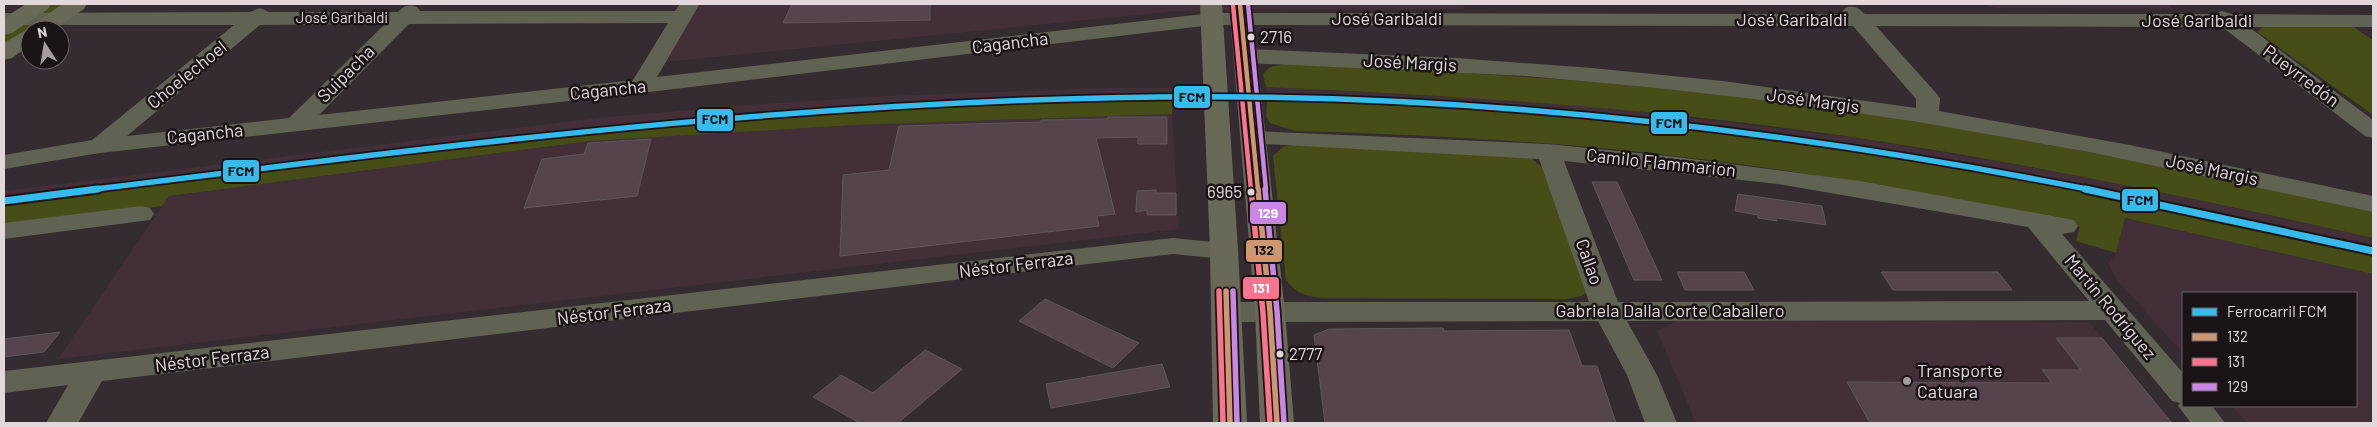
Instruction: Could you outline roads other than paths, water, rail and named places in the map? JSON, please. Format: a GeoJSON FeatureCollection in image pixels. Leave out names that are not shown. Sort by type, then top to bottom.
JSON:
{"type":"FeatureCollection","features":[{"type":"Feature","properties":{"kind":"main road"},"geometry":{"type":"LineString","coordinates":[[4,54],[14,25],[44,18],[76,4]]}},
{"type":"Feature","properties":{"kind":"main road"},"geometry":{"type":"LineString","coordinates":[[1211,11],[1227,312],[1230,423]]}},
{"type":"Feature","properties":{"kind":"main road"},"geometry":{"type":"LineString","coordinates":[[1241,11],[1270,312],[1277,423]]}},
{"type":"Feature","properties":{"kind":"street","name":"Choelechoel"},"geometry":{"type":"LineString","coordinates":[[100,146],[273,4]]}},
{"type":"Feature","properties":{"kind":"street","name":"Pueyrredón"},"geometry":{"type":"LineString","coordinates":[[2204,4],[2373,131]]}},
{"type":"Feature","properties":{"kind":"street","name":"José Garibaldi"},"geometry":{"type":"LineString","coordinates":[[44,18],[256,18],[410,11],[685,11]]}},
{"type":"Feature","properties":{"kind":"street","name":"Suipacha"},"geometry":{"type":"LineString","coordinates":[[296,124],[410,11]]}},
{"type":"Feature","properties":{"kind":"street"},"geometry":{"type":"LineString","coordinates":[[641,86],[685,11]]}},
{"type":"Feature","properties":{"kind":"street","name":"José Garibaldi"},"geometry":{"type":"LineString","coordinates":[[1211,11],[1852,12],[2226,21],[2373,21]]}},
{"type":"Feature","properties":{"kind":"street","name":"Cagancha"},"geometry":{"type":"LineString","coordinates":[[4,162],[100,146],[641,86],[1211,11]]}},
{"type":"Feature","properties":{"kind":"street"},"geometry":{"type":"LineString","coordinates":[[1852,12],[1928,98],[1927,116]]}},
{"type":"Feature","properties":{"kind":"street","name":"José Margis"},"geometry":{"type":"LineString","coordinates":[[1246,56],[1526,69],[1749,92],[1927,116],[2060,139],[2373,204]]}},
{"type":"Feature","properties":{"kind":"street","name":"Camilo Flammarion"},"geometry":{"type":"LineString","coordinates":[[1254,138],[1398,142],[1548,151],[1739,171],[1942,202],[2065,226]]}},
{"type":"Feature","properties":{"kind":"street","name":"Callao"},"geometry":{"type":"LineString","coordinates":[[1548,151],[1607,311],[1642,375],[1661,423]]}},
{"type":"Feature","properties":{"kind":"street"},"geometry":{"type":"LineString","coordinates":[[4,231],[141,214]]}},
{"type":"Feature","properties":{"kind":"street","name":"Martín Rodríguez"},"geometry":{"type":"LineString","coordinates":[[2036,220],[2182,392]]}},
{"type":"Feature","properties":{"kind":"street","name":"Néstor Ferraza"},"geometry":{"type":"LineString","coordinates":[[4,382],[1174,246],[1224,250]]}},
{"type":"Feature","properties":{"kind":"street","name":"Gabriela Dalla Corte Caballero"},"geometry":{"type":"LineString","coordinates":[[1227,312],[2112,310]]}},
{"type":"Feature","properties":{"kind":"street"},"geometry":{"type":"LineString","coordinates":[[62,423],[91,373]]}},
{"type":"Feature","properties":{"kind":"street"},"geometry":{"type":"LineString","coordinates":[[2195,407],[2209,423]]}},
{"type":"Feature","properties":{"kind":"rail line","name":"FCM"},"geometry":{"type":"LineString","coordinates":[[4,201],[469,144],[779,114],[934,104],[1090,98],[1246,97],[1498,108],[1686,125],[1748,133],[1984,170],[2218,216],[2373,251]]}},
{"type":"Feature","properties":{"kind":"place","name":"2716"},"geometry":{"type":"Point","coordinates":[1251,37]}},
{"type":"Feature","properties":{"kind":"place","name":"6965"},"geometry":{"type":"Point","coordinates":[1251,192]}},
{"type":"Feature","properties":{"kind":"place","name":"2777"},"geometry":{"type":"Point","coordinates":[1280,354]}},
{"type":"Feature","properties":{"kind":"place","name":"Transporte Catuara"},"geometry":{"type":"Point","coordinates":[1907,381]}}]}
